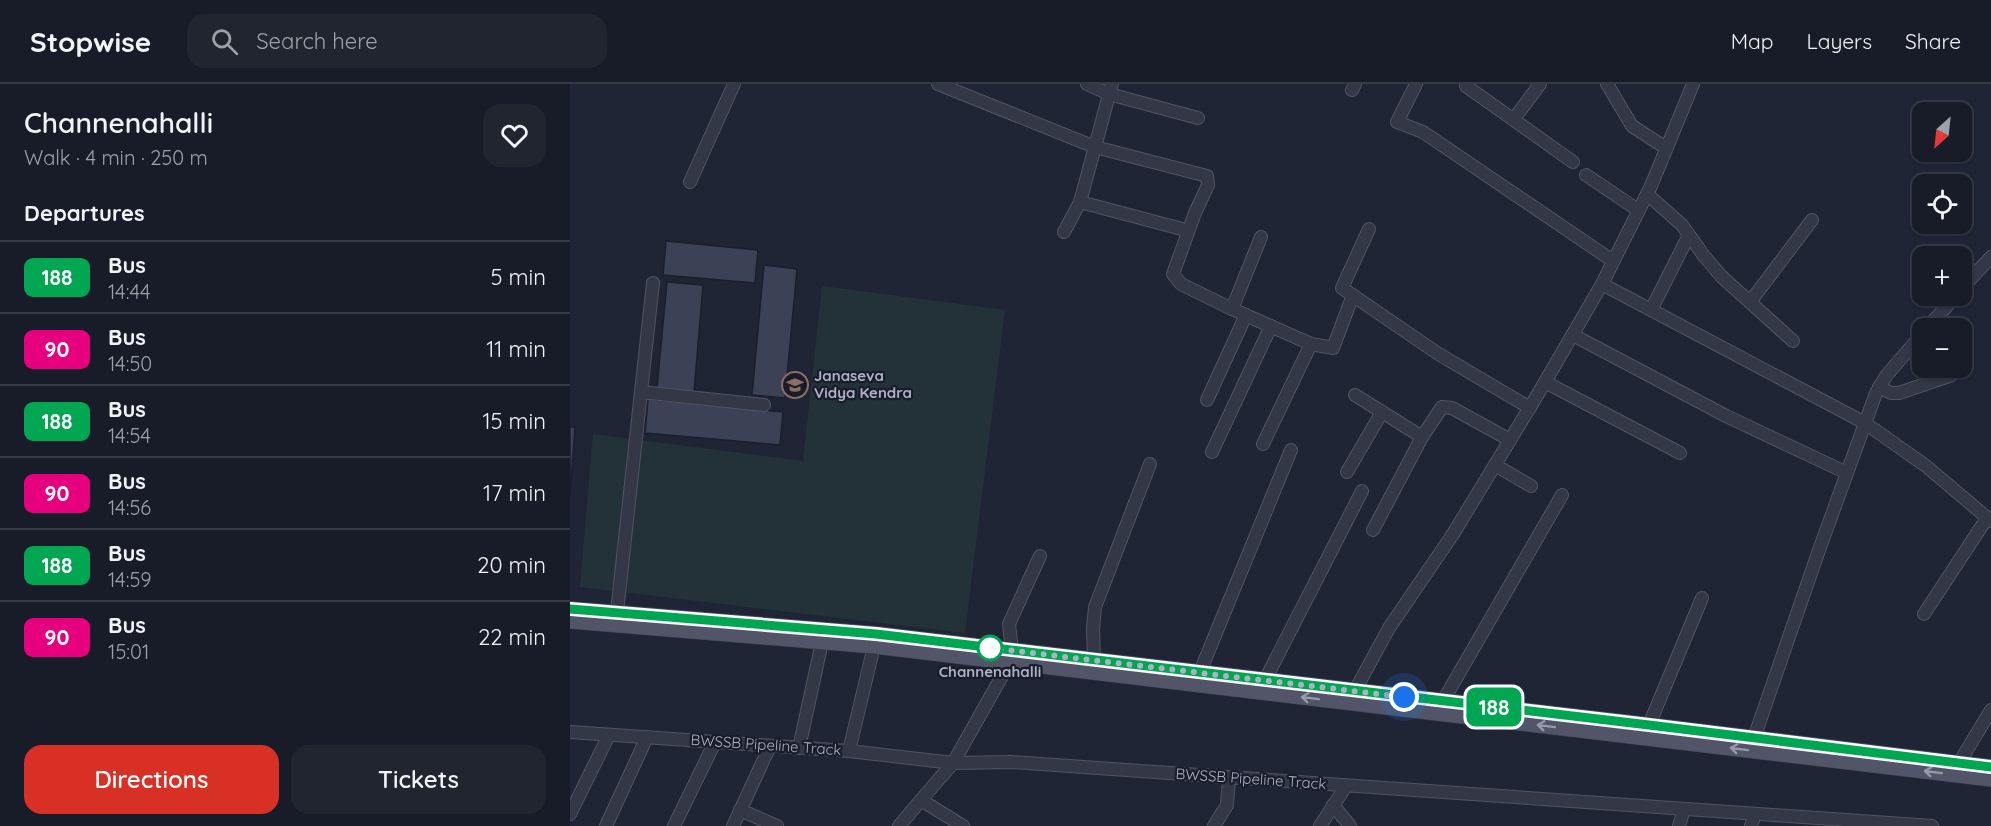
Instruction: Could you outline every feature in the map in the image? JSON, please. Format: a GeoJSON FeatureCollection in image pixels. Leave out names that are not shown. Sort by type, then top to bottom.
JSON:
{"type":"FeatureCollection","features":[{"type":"Feature","properties":{"kind":"main road"},"geometry":{"type":"LineString","coordinates":[[570,609],[876,634],[1011,656],[1991,779]]}},
{"type":"Feature","properties":{"kind":"main road"},"geometry":{"type":"LineString","coordinates":[[570,621],[874,646],[1094,660],[1265,680],[1352,697],[1443,701],[1991,767]]}},
{"type":"Feature","properties":{"kind":"street"},"geometry":{"type":"LineString","coordinates":[[690,182],[734,84]]}},
{"type":"Feature","properties":{"kind":"street"},"geometry":{"type":"LineString","coordinates":[[938,84],[1095,147],[1207,176],[1208,185],[1195,213],[1173,274],[1181,284],[1311,344],[1333,348],[1353,295]]}},
{"type":"Feature","properties":{"kind":"street"},"geometry":{"type":"LineString","coordinates":[[1086,84],[1111,89],[1198,118]]}},
{"type":"Feature","properties":{"kind":"street"},"geometry":{"type":"LineString","coordinates":[[1416,84],[1397,122],[1423,132],[1613,261]]}},
{"type":"Feature","properties":{"kind":"street"},"geometry":{"type":"LineString","coordinates":[[1514,119],[1540,84]]}},
{"type":"Feature","properties":{"kind":"street"},"geometry":{"type":"LineString","coordinates":[[1607,84],[1632,126],[1666,148]]}},
{"type":"Feature","properties":{"kind":"street"},"geometry":{"type":"LineString","coordinates":[[1352,697],[1389,628],[1453,534],[1602,284],[1647,194],[1693,84]]}},
{"type":"Feature","properties":{"kind":"street"},"geometry":{"type":"LineString","coordinates":[[1466,86],[1573,162]]}},
{"type":"Feature","properties":{"kind":"street"},"geometry":{"type":"LineString","coordinates":[[1064,232],[1080,202],[1111,89]]}},
{"type":"Feature","properties":{"kind":"street"},"geometry":{"type":"LineString","coordinates":[[1586,175],[1638,210]]}},
{"type":"Feature","properties":{"kind":"street"},"geometry":{"type":"LineString","coordinates":[[1647,194],[1682,225],[1722,277],[1793,340]]}},
{"type":"Feature","properties":{"kind":"street"},"geometry":{"type":"LineString","coordinates":[[1080,202],[1182,229]]}},
{"type":"Feature","properties":{"kind":"street"},"geometry":{"type":"LineString","coordinates":[[1750,302],[1812,220]]}},
{"type":"Feature","properties":{"kind":"street"},"geometry":{"type":"LineString","coordinates":[[1369,230],[1342,288],[1437,353],[1530,408]]}},
{"type":"Feature","properties":{"kind":"street"},"geometry":{"type":"LineString","coordinates":[[1651,310],[1689,235]]}},
{"type":"Feature","properties":{"kind":"street"},"geometry":{"type":"LineString","coordinates":[[1232,309],[1261,237]]}},
{"type":"Feature","properties":{"kind":"street"},"geometry":{"type":"LineString","coordinates":[[1972,277],[1991,257]]}},
{"type":"Feature","properties":{"kind":"street"},"geometry":{"type":"LineString","coordinates":[[617,612],[653,283]]}},
{"type":"Feature","properties":{"kind":"street"},"geometry":{"type":"LineString","coordinates":[[1602,284],[1865,423],[1926,466],[1989,519],[1924,614]]}},
{"type":"Feature","properties":{"kind":"street"},"geometry":{"type":"LineString","coordinates":[[1936,318],[1947,306]]}},
{"type":"Feature","properties":{"kind":"street"},"geometry":{"type":"LineString","coordinates":[[1207,400],[1246,315]]}},
{"type":"Feature","properties":{"kind":"street"},"geometry":{"type":"LineString","coordinates":[[1212,452],[1271,326]]}},
{"type":"Feature","properties":{"kind":"street"},"geometry":{"type":"LineString","coordinates":[[1573,335],[1726,416],[1847,473]]}},
{"type":"Feature","properties":{"kind":"street"},"geometry":{"type":"LineString","coordinates":[[1263,444],[1311,344]]}},
{"type":"Feature","properties":{"kind":"street"},"geometry":{"type":"LineString","coordinates":[[1754,738],[1879,387],[1886,375],[1912,345]]}},
{"type":"Feature","properties":{"kind":"street"},"geometry":{"type":"LineString","coordinates":[[1879,387],[1891,393],[1899,393],[1943,378]]}},
{"type":"Feature","properties":{"kind":"street"},"geometry":{"type":"LineString","coordinates":[[1545,382],[1680,453]]}},
{"type":"Feature","properties":{"kind":"street"},"geometry":{"type":"LineString","coordinates":[[641,392],[764,405]]}},
{"type":"Feature","properties":{"kind":"street"},"geometry":{"type":"LineString","coordinates":[[1355,395],[1422,437]]}},
{"type":"Feature","properties":{"kind":"street"},"geometry":{"type":"LineString","coordinates":[[1373,531],[1422,437],[1442,407],[1452,408],[1510,440]]}},
{"type":"Feature","properties":{"kind":"street"},"geometry":{"type":"LineString","coordinates":[[1347,472],[1382,412]]}},
{"type":"Feature","properties":{"kind":"street"},"geometry":{"type":"LineString","coordinates":[[1200,672],[1291,450]]}},
{"type":"Feature","properties":{"kind":"street"},"geometry":{"type":"LineString","coordinates":[[1094,660],[1095,607],[1150,464]]}},
{"type":"Feature","properties":{"kind":"street"},"geometry":{"type":"LineString","coordinates":[[1495,465],[1531,486]]}},
{"type":"Feature","properties":{"kind":"street"},"geometry":{"type":"LineString","coordinates":[[1265,680],[1362,491]]}},
{"type":"Feature","properties":{"kind":"street"},"geometry":{"type":"LineString","coordinates":[[1443,701],[1562,495]]}},
{"type":"Feature","properties":{"kind":"street"},"geometry":{"type":"LineString","coordinates":[[899,826],[952,763],[1011,656],[1009,624],[1040,556]]}},
{"type":"Feature","properties":{"kind":"street"},"geometry":{"type":"LineString","coordinates":[[1649,725],[1702,598]]}},
{"type":"Feature","properties":{"kind":"street"},"geometry":{"type":"LineString","coordinates":[[799,748],[822,642]]}},
{"type":"Feature","properties":{"kind":"street"},"geometry":{"type":"LineString","coordinates":[[849,751],[874,646]]}},
{"type":"Feature","properties":{"kind":"street"},"geometry":{"type":"LineString","coordinates":[[1959,763],[1991,710]]}},
{"type":"Feature","properties":{"kind":"street","name":"BWSSB Pipeline Track"},"geometry":{"type":"LineString","coordinates":[[570,732],[849,751],[952,763],[1011,762],[1684,809],[1753,820],[1932,826]]}},
{"type":"Feature","properties":{"kind":"street"},"geometry":{"type":"LineString","coordinates":[[570,814],[609,735]]}},
{"type":"Feature","properties":{"kind":"street"},"geometry":{"type":"LineString","coordinates":[[606,826],[647,737]]}},
{"type":"Feature","properties":{"kind":"street"},"geometry":{"type":"LineString","coordinates":[[674,826],[715,742]]}},
{"type":"Feature","properties":{"kind":"street"},"geometry":{"type":"LineString","coordinates":[[733,826],[770,746]]}},
{"type":"Feature","properties":{"kind":"street"},"geometry":{"type":"LineString","coordinates":[[1214,826],[1227,805],[1229,778]]}},
{"type":"Feature","properties":{"kind":"street"},"geometry":{"type":"LineString","coordinates":[[1320,826],[1346,786]]}},
{"type":"Feature","properties":{"kind":"street"},"geometry":{"type":"LineString","coordinates":[[921,800],[963,826]]}},
{"type":"Feature","properties":{"kind":"street"},"geometry":{"type":"LineString","coordinates":[[1333,805],[1350,826]]}},
{"type":"Feature","properties":{"kind":"street"},"geometry":{"type":"LineString","coordinates":[[1679,826],[1684,809]]}},
{"type":"Feature","properties":{"kind":"street"},"geometry":{"type":"LineString","coordinates":[[740,810],[777,826]]}},
{"type":"Feature","properties":{"kind":"shaded area","name":"Janaseva Vidya Kendra"},"geometry":{"type":"Polygon","coordinates":[[[822,286],[1005,310],[965,633],[580,587],[593,434],[803,461],[822,286]]]}},
{"type":"Feature","properties":{"kind":"building"},"geometry":{"type":"Polygon","coordinates":[[[666,241],[758,250],[755,283],[663,275],[666,241]]]}},
{"type":"Feature","properties":{"kind":"building"},"geometry":{"type":"Polygon","coordinates":[[[764,265],[797,269],[785,398],[752,395],[764,265]]]}},
{"type":"Feature","properties":{"kind":"building"},"geometry":{"type":"Polygon","coordinates":[[[667,282],[703,285],[694,392],[657,388],[667,282]]]}},
{"type":"Feature","properties":{"kind":"building"},"geometry":{"type":"Polygon","coordinates":[[[648,399],[783,412],[780,445],[645,433],[648,399]]]}},
{"type":"Feature","properties":{"kind":"building"},"geometry":{"type":"Polygon","coordinates":[[[570,427],[575,427],[570,498],[570,427]]]}},
{"type":"Feature","properties":{"kind":"bus line","name":"188"},"geometry":{"type":"LineString","coordinates":[[570,609],[876,634],[1991,767]]}},
{"type":"Feature","properties":{"kind":"place","name":"Janaseva Vidya Kendra"},"geometry":{"type":"Point","coordinates":[795,385]}},
{"type":"Feature","properties":{"kind":"place","name":"Channenahalli"},"geometry":{"type":"Point","coordinates":[990,648]}},
{"type":"Feature","properties":{"kind":"route"},"geometry":{"type":"LineString","coordinates":[[990,648],[1404,697]]}}]}
